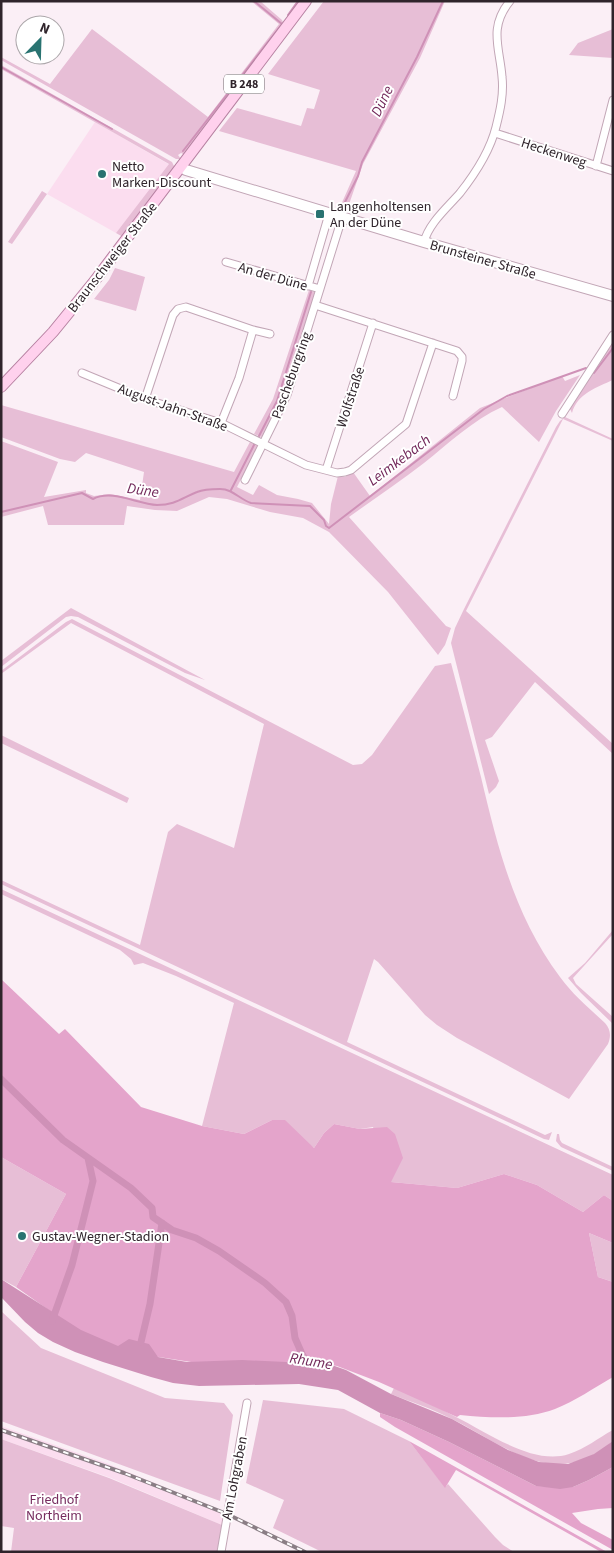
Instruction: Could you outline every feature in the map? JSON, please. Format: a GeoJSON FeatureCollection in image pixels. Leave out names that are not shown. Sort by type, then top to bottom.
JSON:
{"type":"FeatureCollection","features":[{"type":"Feature","properties":{"kind":"main road","name":"Braunschweiger Straße"},"geometry":{"type":"LineString","coordinates":[[1,387],[59,324],[181,167],[306,1]]}},
{"type":"Feature","properties":{"kind":"street"},"geometry":{"type":"LineString","coordinates":[[424,242],[432,226],[474,174],[494,133],[500,110],[502,84],[496,32],[500,18],[510,1]]}},
{"type":"Feature","properties":{"kind":"street"},"geometry":{"type":"LineString","coordinates":[[596,166],[613,100]]}},
{"type":"Feature","properties":{"kind":"street","name":"Heckenweg"},"geometry":{"type":"LineString","coordinates":[[494,133],[613,171]]}},
{"type":"Feature","properties":{"kind":"street","name":"Brunsteiner Straße"},"geometry":{"type":"LineString","coordinates":[[181,167],[342,218],[613,296]]}},
{"type":"Feature","properties":{"kind":"street"},"geometry":{"type":"LineString","coordinates":[[308,286],[330,214]]}},
{"type":"Feature","properties":{"kind":"street","name":"Pascheburgring"},"geometry":{"type":"LineString","coordinates":[[245,480],[287,394],[342,218]]}},
{"type":"Feature","properties":{"kind":"street","name":"An der Düne"},"geometry":{"type":"LineString","coordinates":[[226,262],[320,289]]}},
{"type":"Feature","properties":{"kind":"street"},"geometry":{"type":"LineString","coordinates":[[315,305],[457,351],[462,357],[462,364],[453,396]]}},
{"type":"Feature","properties":{"kind":"street"},"geometry":{"type":"LineString","coordinates":[[145,399],[173,315],[178,309],[186,307],[270,334]]}},
{"type":"Feature","properties":{"kind":"street","name":"Wolfstraße"},"geometry":{"type":"LineString","coordinates":[[326,470],[373,324]]}},
{"type":"Feature","properties":{"kind":"street"},"geometry":{"type":"LineString","coordinates":[[220,423],[236,386],[253,330]]}},
{"type":"Feature","properties":{"kind":"street"},"geometry":{"type":"LineString","coordinates":[[562,414],[613,335]]}},
{"type":"Feature","properties":{"kind":"street"},"geometry":{"type":"LineString","coordinates":[[264,443],[296,461],[340,473],[351,470],[404,427],[433,343]]}},
{"type":"Feature","properties":{"kind":"street","name":"August-Jahn-Straße"},"geometry":{"type":"LineString","coordinates":[[82,373],[145,399],[220,423],[264,443]]}},
{"type":"Feature","properties":{"kind":"street","name":"Am Lohgraben"},"geometry":{"type":"LineString","coordinates":[[221,1552],[247,1403]]}},
{"type":"Feature","properties":{"kind":"shaded area"},"geometry":{"type":"Polygon","coordinates":[[[95,122],[170,165],[116,233],[47,194],[95,122]]]}},
{"type":"Feature","properties":{"kind":"shaded area"},"geometry":{"type":"Polygon","coordinates":[[[1,979],[59,1034],[65,1029],[141,1107],[202,1126],[244,1134],[272,1120],[285,1120],[314,1148],[324,1133],[334,1124],[360,1129],[387,1127],[395,1134],[403,1158],[391,1182],[457,1188],[504,1174],[537,1185],[583,1212],[604,1195],[613,1201],[613,1243],[589,1233],[598,1277],[613,1282],[613,1377],[570,1402],[544,1413],[520,1417],[460,1415],[457,1417],[379,1382],[337,1366],[316,1362],[217,1366],[146,1355],[98,1342],[70,1325],[16,1287],[66,1194],[1,1157],[1,979]]]}},
{"type":"Feature","properties":{"kind":"shaded area"},"geometry":{"type":"Polygon","coordinates":[[[1,1279],[81,1330],[118,1346],[129,1339],[149,1344],[158,1357],[187,1362],[242,1360],[329,1364],[346,1370],[391,1394],[452,1419],[508,1450],[539,1462],[568,1464],[594,1454],[613,1441],[613,1467],[573,1487],[560,1489],[536,1486],[449,1442],[401,1420],[380,1413],[338,1390],[299,1384],[199,1386],[173,1383],[151,1377],[75,1352],[38,1333],[1,1297],[1,1279]]]}},
{"type":"Feature","properties":{"kind":"shaded area"},"geometry":{"type":"Polygon","coordinates":[[[380,1413],[401,1420],[449,1442],[536,1486],[573,1487],[613,1467],[613,1508],[572,1513],[581,1523],[613,1540],[613,1550],[395,1427],[380,1417],[380,1413]]]}},
{"type":"Feature","properties":{"kind":"shaded area"},"geometry":{"type":"Polygon","coordinates":[[[1,1426],[106,1463],[225,1512],[222,1525],[111,1478],[1,1439],[1,1426]]]}},
{"type":"Feature","properties":{"kind":"shaded area"},"geometry":{"type":"Polygon","coordinates":[[[409,1441],[607,1552],[601,1552],[456,1470],[445,1488],[409,1441]]]}},
{"type":"Feature","properties":{"kind":"green space"},"geometry":{"type":"Polygon","coordinates":[[[251,1],[260,1],[282,20],[284,24],[185,155],[181,153],[178,155],[181,159],[176,159],[1,60],[1,57],[50,84],[92,29],[208,117],[279,24],[251,1]]]}},
{"type":"Feature","properties":{"kind":"green space"},"geometry":{"type":"Polygon","coordinates":[[[324,1],[445,1],[420,58],[363,164],[347,210],[342,211],[339,210],[340,207],[356,171],[219,131],[237,108],[301,126],[307,108],[314,109],[320,90],[268,74],[324,1]]]}},
{"type":"Feature","properties":{"kind":"green space"},"geometry":{"type":"Polygon","coordinates":[[[613,29],[613,58],[569,55],[578,43],[613,29]]]}},
{"type":"Feature","properties":{"kind":"green space"},"geometry":{"type":"Polygon","coordinates":[[[1,65],[172,162],[175,168],[123,237],[116,233],[169,164],[1,69],[1,65]]]}},
{"type":"Feature","properties":{"kind":"green space"},"geometry":{"type":"Polygon","coordinates":[[[42,191],[47,194],[12,244],[8,242],[42,191]]]}},
{"type":"Feature","properties":{"kind":"green space"},"geometry":{"type":"Polygon","coordinates":[[[115,268],[145,277],[136,311],[94,299],[109,280],[115,268]]]}},
{"type":"Feature","properties":{"kind":"green space"},"geometry":{"type":"Polygon","coordinates":[[[309,290],[316,293],[282,400],[264,436],[261,437],[254,434],[273,399],[309,290]]]}},
{"type":"Feature","properties":{"kind":"green space"},"geometry":{"type":"Polygon","coordinates":[[[613,339],[613,380],[583,396],[572,413],[569,407],[613,339]]]}},
{"type":"Feature","properties":{"kind":"green space"},"geometry":{"type":"Polygon","coordinates":[[[580,375],[556,411],[539,442],[502,407],[471,425],[424,463],[349,517],[446,626],[451,628],[445,645],[438,655],[388,592],[329,532],[303,518],[270,512],[227,499],[209,497],[177,511],[127,506],[124,525],[48,525],[43,506],[1,517],[1,441],[58,462],[44,497],[86,490],[86,493],[94,496],[110,494],[140,500],[144,472],[86,453],[75,462],[60,459],[1,437],[1,405],[234,472],[251,440],[258,446],[237,487],[253,495],[259,485],[277,495],[312,503],[329,524],[331,504],[338,476],[345,477],[353,472],[370,496],[480,408],[562,376],[565,381],[580,375]]]}},
{"type":"Feature","properties":{"kind":"green space"},"geometry":{"type":"Polygon","coordinates":[[[565,417],[613,439],[613,441],[563,419],[466,611],[613,744],[613,754],[535,682],[492,737],[485,740],[499,781],[489,794],[451,643],[455,628],[464,609],[556,427],[560,421],[565,417]]]}},
{"type":"Feature","properties":{"kind":"green space"},"geometry":{"type":"Polygon","coordinates":[[[71,608],[205,680],[185,673],[78,617],[71,616],[66,617],[1,667],[1,661],[71,608]]]}},
{"type":"Feature","properties":{"kind":"green space"},"geometry":{"type":"Polygon","coordinates":[[[72,619],[353,765],[362,764],[372,755],[435,666],[451,663],[494,830],[510,882],[520,906],[544,954],[565,984],[607,1026],[610,1033],[609,1041],[569,1099],[457,1038],[437,1025],[425,1015],[374,959],[347,1042],[545,1135],[552,1132],[549,1140],[1,884],[1,880],[140,945],[168,832],[177,824],[234,848],[264,724],[71,623],[1,674],[1,671],[72,619]]]}},
{"type":"Feature","properties":{"kind":"green space"},"geometry":{"type":"Polygon","coordinates":[[[1,735],[129,798],[127,803],[1,743],[1,735]]]}},
{"type":"Feature","properties":{"kind":"green space"},"geometry":{"type":"Polygon","coordinates":[[[1,889],[613,1175],[613,1201],[604,1195],[583,1212],[537,1185],[504,1174],[457,1188],[391,1182],[373,1127],[360,1129],[334,1124],[324,1133],[314,1148],[272,1120],[244,1134],[202,1126],[234,1003],[143,963],[134,965],[131,959],[120,950],[1,894],[1,889]]]}},
{"type":"Feature","properties":{"kind":"green space"},"geometry":{"type":"Polygon","coordinates":[[[613,930],[613,934],[573,978],[576,984],[613,1017],[613,1024],[568,978],[585,963],[613,930]]]}},
{"type":"Feature","properties":{"kind":"green space"},"geometry":{"type":"Polygon","coordinates":[[[557,1134],[559,1134],[562,1143],[613,1167],[613,1171],[561,1147],[556,1141],[557,1134]]]}},
{"type":"Feature","properties":{"kind":"green space","name":"Gustav-Wegner-Stadion"},"geometry":{"type":"Polygon","coordinates":[[[1,1157],[66,1194],[16,1287],[1,1279],[1,1157]]]}},
{"type":"Feature","properties":{"kind":"green space"},"geometry":{"type":"Polygon","coordinates":[[[589,1233],[613,1243],[613,1282],[598,1277],[589,1233]]]}},
{"type":"Feature","properties":{"kind":"green space"},"geometry":{"type":"Polygon","coordinates":[[[1,1311],[41,1348],[165,1398],[224,1403],[233,1415],[220,1501],[1,1421],[1,1311]]]}},
{"type":"Feature","properties":{"kind":"green space"},"geometry":{"type":"Polygon","coordinates":[[[394,1388],[441,1409],[526,1452],[555,1456],[569,1454],[613,1430],[613,1441],[592,1456],[571,1463],[551,1464],[511,1451],[445,1415],[391,1394],[394,1388]]]}},
{"type":"Feature","properties":{"kind":"green space"},"geometry":{"type":"Polygon","coordinates":[[[263,1400],[344,1409],[409,1441],[445,1487],[448,1484],[495,1537],[514,1552],[322,1552],[273,1528],[284,1500],[246,1483],[263,1400]]]}},
{"type":"Feature","properties":{"kind":"green space","name":"Friedhof Northeim"},"geometry":{"type":"Polygon","coordinates":[[[1,1439],[109,1478],[222,1525],[217,1552],[11,1552],[14,1528],[1,1526],[1,1439]]]}},
{"type":"Feature","properties":{"kind":"waterway"},"geometry":{"type":"LineString","coordinates":[[183,151],[282,24],[254,1]]}},
{"type":"Feature","properties":{"kind":"waterway"},"geometry":{"type":"LineString","coordinates":[[288,15],[298,1]]}},
{"type":"Feature","properties":{"kind":"waterway","name":"Düne"},"geometry":{"type":"LineString","coordinates":[[341,210],[358,176],[362,162],[417,57],[443,1]]}},
{"type":"Feature","properties":{"kind":"waterway"},"geometry":{"type":"LineString","coordinates":[[1,67],[112,129]]}},
{"type":"Feature","properties":{"kind":"waterway","name":"Düne"},"geometry":{"type":"LineString","coordinates":[[259,436],[277,401],[311,292]]}},
{"type":"Feature","properties":{"kind":"waterway","name":"Leimkebach"},"geometry":{"type":"LineString","coordinates":[[1,512],[82,493],[93,499],[100,496],[116,496],[149,504],[163,505],[203,490],[225,489],[251,503],[310,506],[329,528],[484,409],[507,396],[586,368],[594,373],[613,348]]}},
{"type":"Feature","properties":{"kind":"waterway","name":"Düne"},"geometry":{"type":"LineString","coordinates":[[231,490],[255,443]]}},
{"type":"Feature","properties":{"kind":"waterway","name":"Rhume"},"geometry":{"type":"LineString","coordinates":[[1,1079],[63,1140],[131,1188],[152,1208],[153,1217],[172,1230],[196,1238],[219,1251],[265,1283],[286,1302],[292,1316],[295,1338],[312,1370]]}},
{"type":"Feature","properties":{"kind":"waterway"},"geometry":{"type":"LineString","coordinates":[[52,1321],[72,1265],[93,1181],[88,1158]]}},
{"type":"Feature","properties":{"kind":"waterway"},"geometry":{"type":"LineString","coordinates":[[141,1342],[150,1304],[162,1223]]}},
{"type":"Feature","properties":{"kind":"railway"},"geometry":{"type":"LineString","coordinates":[[1,1430],[124,1473],[227,1514],[305,1552]]}},
{"type":"Feature","properties":{"kind":"place","name":"Netto Marken-Discount"},"geometry":{"type":"Point","coordinates":[102,174]}},
{"type":"Feature","properties":{"kind":"place","name":"Langenholtensen An der Düne"},"geometry":{"type":"Point","coordinates":[320,214]}},
{"type":"Feature","properties":{"kind":"place","name":"Gustav-Wegner-Stadion"},"geometry":{"type":"Point","coordinates":[22,1236]}}]}
